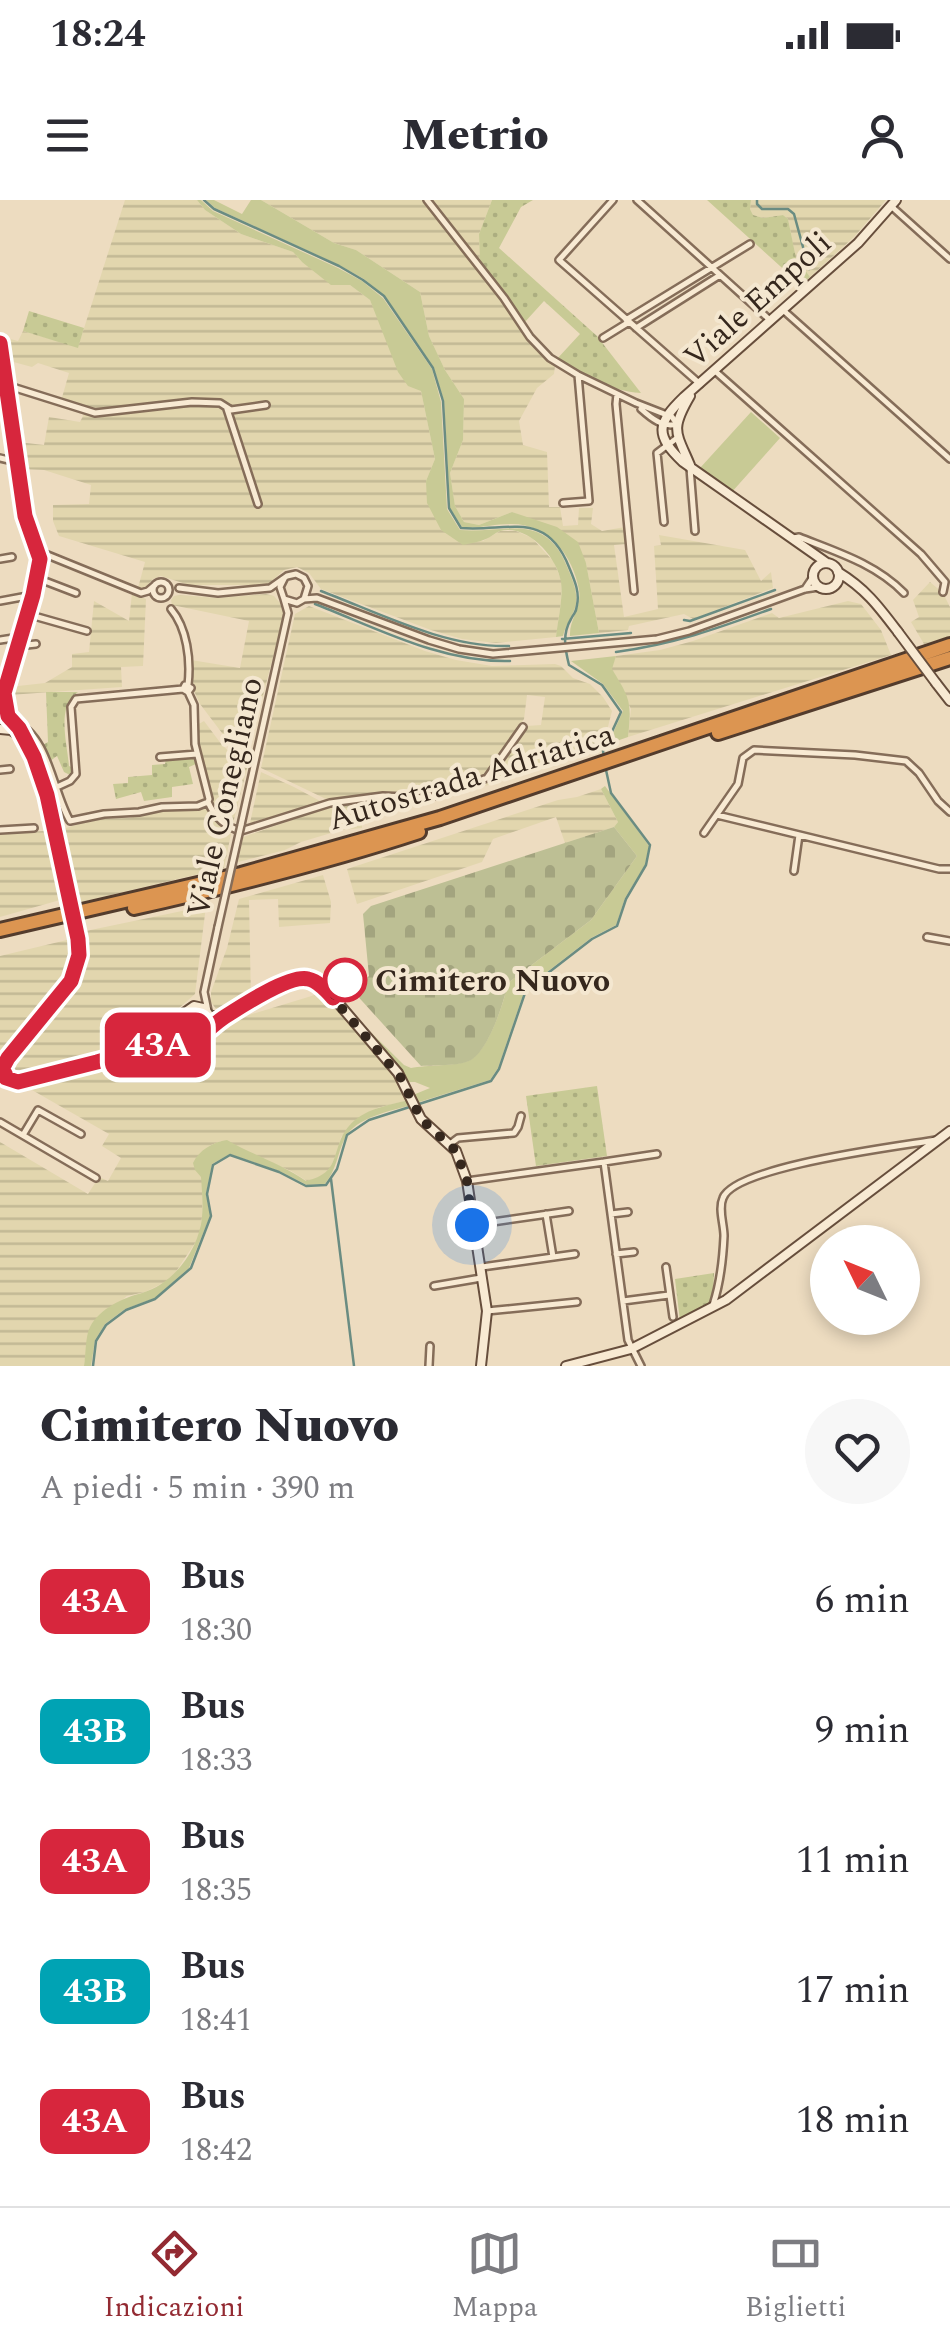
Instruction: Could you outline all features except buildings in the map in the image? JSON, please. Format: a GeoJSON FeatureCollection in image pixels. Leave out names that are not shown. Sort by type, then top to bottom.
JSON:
{"type":"FeatureCollection","features":[{"type":"Feature","properties":{"kind":"highway"},"geometry":{"type":"LineString","coordinates":[[929,658],[950,644]]}},
{"type":"Feature","properties":{"kind":"highway"},"geometry":{"type":"LineString","coordinates":[[929,658],[950,658]]}},
{"type":"Feature","properties":{"kind":"highway","name":"Autostrada Adriatica"},"geometry":{"type":"LineString","coordinates":[[0,933],[243,884],[343,857],[636,752],[929,658]]}},
{"type":"Feature","properties":{"kind":"highway","name":"Autostrada Adriatica"},"geometry":{"type":"LineString","coordinates":[[585,773],[625,764],[929,658]]}},
{"type":"Feature","properties":{"kind":"street"},"geometry":{"type":"LineString","coordinates":[[428,200],[540,349],[558,365],[636,404],[664,424],[667,445],[684,462],[870,594],[950,701]]}},
{"type":"Feature","properties":{"kind":"street"},"geometry":{"type":"LineString","coordinates":[[613,200],[559,260],[700,384]]}},
{"type":"Feature","properties":{"kind":"street"},"geometry":{"type":"LineString","coordinates":[[637,200],[770,321]]}},
{"type":"Feature","properties":{"kind":"street"},"geometry":{"type":"LineString","coordinates":[[894,203],[950,258]]}},
{"type":"Feature","properties":{"kind":"street","name":"Viale Empoli"},"geometry":{"type":"LineString","coordinates":[[664,424],[700,384],[858,243],[894,203]]}},
{"type":"Feature","properties":{"kind":"street"},"geometry":{"type":"LineString","coordinates":[[603,338],[750,244]]}},
{"type":"Feature","properties":{"kind":"street"},"geometry":{"type":"LineString","coordinates":[[636,328],[720,275]]}},
{"type":"Feature","properties":{"kind":"street"},"geometry":{"type":"LineString","coordinates":[[783,310],[950,458]]}},
{"type":"Feature","properties":{"kind":"street"},"geometry":{"type":"LineString","coordinates":[[0,342],[25,516],[40,555],[33,595],[4,676],[4,693],[8,723],[23,739],[43,781],[78,939],[78,963],[71,981],[4,1059],[2,1076],[18,1082],[33,1079],[190,1035],[202,1035],[226,1016],[286,982],[299,978],[315,982],[398,1073],[430,1129],[450,1144],[461,1160],[487,1311],[482,1364]]}},
{"type":"Feature","properties":{"kind":"street"},"geometry":{"type":"LineString","coordinates":[[715,371],[921,554],[945,582],[943,592]]}},
{"type":"Feature","properties":{"kind":"street"},"geometry":{"type":"LineString","coordinates":[[563,503],[588,501],[578,375]]}},
{"type":"Feature","properties":{"kind":"street"},"geometry":{"type":"LineString","coordinates":[[6,385],[95,413],[192,402],[220,403],[227,409],[258,504]]}},
{"type":"Feature","properties":{"kind":"street","name":"Viale Empoli"},"geometry":{"type":"LineString","coordinates":[[677,424],[692,392]]}},
{"type":"Feature","properties":{"kind":"street"},"geometry":{"type":"LineString","coordinates":[[618,394],[634,591]]}},
{"type":"Feature","properties":{"kind":"street"},"geometry":{"type":"LineString","coordinates":[[636,404],[664,424],[677,424],[677,438],[690,466],[695,531]]}},
{"type":"Feature","properties":{"kind":"street"},"geometry":{"type":"LineString","coordinates":[[227,409],[266,405]]}},
{"type":"Feature","properties":{"kind":"street"},"geometry":{"type":"LineString","coordinates":[[664,522],[657,453],[677,438]]}},
{"type":"Feature","properties":{"kind":"street"},"geometry":{"type":"LineString","coordinates":[[0,458],[17,462]]}},
{"type":"Feature","properties":{"kind":"street"},"geometry":{"type":"LineString","coordinates":[[791,538],[800,537],[881,572],[904,594]]}},
{"type":"Feature","properties":{"kind":"street"},"geometry":{"type":"LineString","coordinates":[[808,548],[820,587]]}},
{"type":"Feature","properties":{"kind":"street"},"geometry":{"type":"LineString","coordinates":[[40,555],[141,593],[159,583],[218,593],[270,588],[292,574],[300,576],[317,598]]}},
{"type":"Feature","properties":{"kind":"street"},"geometry":{"type":"LineString","coordinates":[[0,559],[12,557]]}},
{"type":"Feature","properties":{"kind":"street"},"geometry":{"type":"LineString","coordinates":[[804,589],[814,572],[827,563]]}},
{"type":"Feature","properties":{"kind":"street"},"geometry":{"type":"LineString","coordinates":[[836,584],[838,572]]}},
{"type":"Feature","properties":{"kind":"street"},"geometry":{"type":"LineString","coordinates":[[37,578],[76,593]]}},
{"type":"Feature","properties":{"kind":"street"},"geometry":{"type":"LineString","coordinates":[[283,597],[280,587],[284,579]]}},
{"type":"Feature","properties":{"kind":"street"},"geometry":{"type":"LineString","coordinates":[[270,588],[292,603],[317,598],[429,640],[493,654],[658,639],[804,589],[828,589],[843,582],[858,584]]}},
{"type":"Feature","properties":{"kind":"street"},"geometry":{"type":"LineString","coordinates":[[166,584],[171,609]]}},
{"type":"Feature","properties":{"kind":"street"},"geometry":{"type":"LineString","coordinates":[[155,585],[153,592],[171,609],[185,634],[189,677],[186,689],[194,705],[193,733],[208,802],[230,828],[241,831],[336,802],[383,796],[428,798],[487,778],[523,726]]}},
{"type":"Feature","properties":{"kind":"street"},"geometry":{"type":"LineString","coordinates":[[288,613],[303,600],[308,586]]}},
{"type":"Feature","properties":{"kind":"street"},"geometry":{"type":"LineString","coordinates":[[158,597],[180,588]]}},
{"type":"Feature","properties":{"kind":"street"},"geometry":{"type":"LineString","coordinates":[[0,601],[33,595]]}},
{"type":"Feature","properties":{"kind":"street","name":"Viale Conegliano"},"geometry":{"type":"LineString","coordinates":[[209,1013],[204,992],[288,613],[283,597]]}},
{"type":"Feature","properties":{"kind":"street"},"geometry":{"type":"LineString","coordinates":[[27,614],[88,631]]}},
{"type":"Feature","properties":{"kind":"street"},"geometry":{"type":"LineString","coordinates":[[0,640],[36,644]]}},
{"type":"Feature","properties":{"kind":"street"},"geometry":{"type":"LineString","coordinates":[[57,787],[76,774],[71,707],[76,699],[186,689]]}},
{"type":"Feature","properties":{"kind":"street"},"geometry":{"type":"LineString","coordinates":[[8,723],[46,761],[67,818],[74,822],[104,814],[208,802]]}},
{"type":"Feature","properties":{"kind":"street"},"geometry":{"type":"LineString","coordinates":[[704,833],[738,784],[744,758],[754,750],[855,754],[906,761],[950,812]]}},
{"type":"Feature","properties":{"kind":"street"},"geometry":{"type":"LineString","coordinates":[[160,756],[197,754]]}},
{"type":"Feature","properties":{"kind":"street"},"geometry":{"type":"LineString","coordinates":[[0,770],[10,770]]}},
{"type":"Feature","properties":{"kind":"street"},"geometry":{"type":"LineString","coordinates":[[717,816],[950,870]]}},
{"type":"Feature","properties":{"kind":"street"},"geometry":{"type":"LineString","coordinates":[[0,830],[34,828]]}},
{"type":"Feature","properties":{"kind":"street"},"geometry":{"type":"LineString","coordinates":[[794,871],[798,835]]}},
{"type":"Feature","properties":{"kind":"street"},"geometry":{"type":"LineString","coordinates":[[927,937],[950,940]]}},
{"type":"Feature","properties":{"kind":"street","name":"Viale Conegliano"},"geometry":{"type":"LineString","coordinates":[[191,1007],[204,992]]}},
{"type":"Feature","properties":{"kind":"street"},"geometry":{"type":"LineString","coordinates":[[170,1041],[182,1026],[184,1012],[191,1007],[226,1016]]}},
{"type":"Feature","properties":{"kind":"street"},"geometry":{"type":"LineString","coordinates":[[209,1013],[210,1027]]}},
{"type":"Feature","properties":{"kind":"street"},"geometry":{"type":"LineString","coordinates":[[182,1026],[190,1035]]}},
{"type":"Feature","properties":{"kind":"street"},"geometry":{"type":"LineString","coordinates":[[23,1135],[38,1110],[81,1134]]}},
{"type":"Feature","properties":{"kind":"street"},"geometry":{"type":"LineString","coordinates":[[450,1144],[458,1138],[514,1132],[521,1116]]}},
{"type":"Feature","properties":{"kind":"street"},"geometry":{"type":"LineString","coordinates":[[0,1122],[96,1178]]}},
{"type":"Feature","properties":{"kind":"street"},"geometry":{"type":"LineString","coordinates":[[566,1366],[631,1349],[712,1308],[950,1131]]}},
{"type":"Feature","properties":{"kind":"street"},"geometry":{"type":"LineString","coordinates":[[712,1308],[724,1239],[721,1201],[728,1190],[743,1181],[834,1155],[939,1140]]}},
{"type":"Feature","properties":{"kind":"street"},"geometry":{"type":"LineString","coordinates":[[467,1181],[656,1154]]}},
{"type":"Feature","properties":{"kind":"street"},"geometry":{"type":"LineString","coordinates":[[604,1162],[622,1301],[631,1349],[641,1366]]}},
{"type":"Feature","properties":{"kind":"street"},"geometry":{"type":"LineString","coordinates":[[472,1225],[569,1211]]}},
{"type":"Feature","properties":{"kind":"street"},"geometry":{"type":"LineString","coordinates":[[611,1214],[628,1212]]}},
{"type":"Feature","properties":{"kind":"street"},"geometry":{"type":"LineString","coordinates":[[546,1214],[552,1257]]}},
{"type":"Feature","properties":{"kind":"street"},"geometry":{"type":"LineString","coordinates":[[616,1254],[634,1252]]}},
{"type":"Feature","properties":{"kind":"street"},"geometry":{"type":"LineString","coordinates":[[434,1286],[574,1254]]}},
{"type":"Feature","properties":{"kind":"street"},"geometry":{"type":"LineString","coordinates":[[666,1267],[673,1317]]}},
{"type":"Feature","properties":{"kind":"street"},"geometry":{"type":"LineString","coordinates":[[622,1301],[670,1295]]}},
{"type":"Feature","properties":{"kind":"street"},"geometry":{"type":"LineString","coordinates":[[487,1311],[578,1302]]}},
{"type":"Feature","properties":{"kind":"street"},"geometry":{"type":"LineString","coordinates":[[429,1366],[430,1346]]}},
{"type":"Feature","properties":{"kind":"shaded area"},"geometry":{"type":"Polygon","coordinates":[[[125,200],[197,200],[205,210],[241,234],[293,252],[302,262],[350,285],[370,300],[385,334],[421,391],[435,459],[426,481],[441,530],[483,541],[500,531],[516,531],[532,538],[554,562],[561,580],[556,637],[496,643],[462,639],[321,589],[309,573],[297,567],[284,570],[267,585],[189,585],[161,576],[144,589],[138,588],[145,562],[59,536],[53,521],[53,505],[89,504],[91,485],[44,470],[20,469],[18,442],[44,445],[49,417],[80,422],[84,414],[106,415],[193,404],[225,409],[227,406],[213,399],[95,410],[61,401],[69,373],[38,363],[32,367],[6,360],[3,337],[18,341],[23,331],[78,347],[125,200]]]}},
{"type":"Feature","properties":{"kind":"shaded area"},"geometry":{"type":"Polygon","coordinates":[[[261,200],[424,200],[502,300],[527,339],[555,366],[554,374],[537,388],[519,421],[523,445],[547,452],[549,507],[560,507],[563,526],[578,525],[579,508],[593,508],[591,524],[602,531],[625,527],[627,544],[614,545],[624,617],[658,609],[654,546],[661,545],[659,535],[745,550],[761,581],[771,572],[773,588],[693,619],[684,614],[629,626],[628,630],[599,633],[586,563],[532,520],[512,512],[479,525],[464,522],[455,506],[450,473],[463,440],[464,399],[429,336],[420,292],[356,250],[334,243],[261,200]]]}},
{"type":"Feature","properties":{"kind":"shaded area"},"geometry":{"type":"Polygon","coordinates":[[[431,200],[492,200],[479,234],[480,264],[431,200]]]}},
{"type":"Feature","properties":{"kind":"shaded area"},"geometry":{"type":"Polygon","coordinates":[[[751,200],[886,200],[854,237],[810,277],[796,259],[788,219],[783,215],[753,215],[751,200]]]}},
{"type":"Feature","properties":{"kind":"shaded area"},"geometry":{"type":"Polygon","coordinates":[[[930,582],[943,593],[950,607],[950,636],[924,644],[911,622],[919,617],[913,600],[930,582]]]}},
{"type":"Feature","properties":{"kind":"shaded area"},"geometry":{"type":"Polygon","coordinates":[[[132,593],[146,599],[143,666],[121,667],[122,687],[9,695],[9,687],[45,683],[72,667],[72,654],[89,652],[94,601],[129,621],[132,593]]]}},
{"type":"Feature","properties":{"kind":"shaded area"},"geometry":{"type":"Polygon","coordinates":[[[266,594],[280,603],[282,623],[247,756],[225,737],[200,704],[194,691],[191,660],[240,668],[249,621],[172,605],[171,600],[180,595],[218,598],[266,594]]]}},
{"type":"Feature","properties":{"kind":"shaded area"},"geometry":{"type":"Polygon","coordinates":[[[848,601],[861,604],[881,630],[891,655],[628,737],[631,709],[611,669],[616,656],[693,641],[772,613],[779,618],[848,601]]]}},
{"type":"Feature","properties":{"kind":"shaded area"},"geometry":{"type":"Polygon","coordinates":[[[309,606],[456,660],[492,666],[561,666],[573,678],[590,684],[612,711],[603,746],[485,786],[527,726],[541,725],[545,697],[527,695],[524,719],[487,775],[431,794],[383,793],[326,799],[261,768],[295,614],[309,606]]]}},
{"type":"Feature","properties":{"kind":"shaded area"},"geometry":{"type":"Polygon","coordinates":[[[204,721],[247,768],[232,827],[213,802],[200,753],[197,725],[204,721]]]}},
{"type":"Feature","properties":{"kind":"shaded area"},"geometry":{"type":"Polygon","coordinates":[[[261,772],[294,787],[322,802],[250,823],[261,772]]]}},
{"type":"Feature","properties":{"kind":"shaded area"},"geometry":{"type":"Polygon","coordinates":[[[601,789],[618,822],[614,827],[565,843],[556,817],[493,839],[482,862],[357,904],[347,869],[601,789]]]}},
{"type":"Feature","properties":{"kind":"shaded area"},"geometry":{"type":"Polygon","coordinates":[[[384,799],[439,799],[362,820],[362,828],[341,830],[238,862],[243,837],[335,805],[384,799]]]}},
{"type":"Feature","properties":{"kind":"shaded area"},"geometry":{"type":"Polygon","coordinates":[[[207,808],[231,834],[224,868],[77,903],[60,830],[94,819],[207,808]]]}},
{"type":"Feature","properties":{"kind":"shaded area"},"geometry":{"type":"Polygon","coordinates":[[[45,831],[60,900],[0,917],[0,833],[45,831]]]}},
{"type":"Feature","properties":{"kind":"shaded area"},"geometry":{"type":"Polygon","coordinates":[[[323,875],[331,902],[330,923],[279,927],[278,899],[249,900],[251,999],[225,1012],[216,1009],[211,992],[239,899],[323,875]]]}},
{"type":"Feature","properties":{"kind":"shaded area"},"geometry":{"type":"Polygon","coordinates":[[[206,906],[195,994],[178,1009],[174,1027],[167,1036],[19,1079],[11,1076],[13,1059],[76,979],[83,953],[81,932],[206,906]]]}},
{"type":"Feature","properties":{"kind":"shaded area"},"geometry":{"type":"Polygon","coordinates":[[[71,939],[68,971],[0,1054],[0,956],[71,939]]]}},
{"type":"Feature","properties":{"kind":"shaded area"},"geometry":{"type":"Polygon","coordinates":[[[318,994],[331,1000],[396,1074],[409,1100],[377,1108],[341,1137],[330,1168],[321,1178],[307,1181],[221,1141],[211,1145],[203,1151],[199,1237],[171,1279],[127,1296],[90,1327],[84,1366],[0,1366],[0,1142],[88,1194],[99,1177],[108,1181],[121,1158],[102,1146],[109,1134],[25,1086],[182,1044],[207,1045],[239,1018],[318,994]]]}},
{"type":"Feature","properties":{"kind":"green space"},"geometry":{"type":"Polygon","coordinates":[[[197,200],[338,268],[383,298],[432,369],[441,402],[447,509],[460,530],[523,529],[548,539],[559,551],[576,593],[575,608],[563,636],[556,637],[561,582],[554,562],[540,544],[510,530],[463,545],[441,530],[427,503],[426,481],[435,459],[421,391],[408,386],[398,372],[370,300],[350,285],[331,285],[293,252],[241,234],[205,210],[197,200]]]}},
{"type":"Feature","properties":{"kind":"green space"},"geometry":{"type":"Polygon","coordinates":[[[206,200],[242,214],[251,200],[261,200],[334,243],[356,250],[420,292],[429,336],[464,399],[463,440],[450,473],[455,506],[464,522],[479,525],[512,512],[557,527],[578,542],[586,563],[599,633],[570,636],[579,590],[565,553],[547,535],[524,525],[462,527],[450,508],[444,401],[434,368],[385,296],[339,265],[215,208],[206,200]]]}},
{"type":"Feature","properties":{"kind":"green space"},"geometry":{"type":"Polygon","coordinates":[[[492,200],[533,200],[521,207],[499,248],[597,336],[641,393],[608,386],[556,360],[580,334],[544,301],[524,323],[480,264],[479,234],[492,200]]]}},
{"type":"Feature","properties":{"kind":"green space"},"geometry":{"type":"Polygon","coordinates":[[[707,200],[751,200],[753,215],[783,215],[788,219],[796,258],[810,277],[801,285],[707,200]]]}},
{"type":"Feature","properties":{"kind":"green space"},"geometry":{"type":"Polygon","coordinates":[[[29,311],[84,328],[78,348],[23,331],[29,311]]]}},
{"type":"Feature","properties":{"kind":"green space"},"geometry":{"type":"Polygon","coordinates":[[[751,412],[780,438],[731,493],[700,468],[751,412]]]}},
{"type":"Feature","properties":{"kind":"green space"},"geometry":{"type":"Polygon","coordinates":[[[616,656],[612,669],[628,701],[628,737],[608,744],[623,711],[603,684],[571,661],[616,656]]]}},
{"type":"Feature","properties":{"kind":"green space"},"geometry":{"type":"Polygon","coordinates":[[[46,692],[78,692],[71,698],[65,715],[70,775],[64,772],[57,756],[50,761],[41,746],[48,742],[46,692]]]}},
{"type":"Feature","properties":{"kind":"green space"},"geometry":{"type":"Polygon","coordinates":[[[192,756],[196,764],[189,767],[193,784],[172,787],[172,797],[144,801],[141,792],[116,799],[113,784],[128,783],[128,777],[152,775],[152,765],[165,764],[166,759],[192,756]]]}},
{"type":"Feature","properties":{"kind":"green space"},"geometry":{"type":"Polygon","coordinates":[[[605,786],[649,846],[645,865],[625,898],[616,925],[591,938],[525,989],[498,1068],[490,1080],[416,1103],[413,1095],[430,1088],[408,1082],[340,1002],[411,1068],[463,1063],[475,1056],[494,1027],[508,983],[591,920],[637,856],[614,827],[618,822],[601,789],[605,786]]]}},
{"type":"Feature","properties":{"kind":"green space"},"geometry":{"type":"Polygon","coordinates":[[[614,827],[637,856],[591,920],[508,983],[489,1038],[469,1061],[421,1066],[353,991],[369,976],[363,914],[371,906],[614,827]]]}},
{"type":"Feature","properties":{"kind":"green space"},"geometry":{"type":"Polygon","coordinates":[[[597,1086],[607,1156],[536,1166],[526,1096],[597,1086]]]}},
{"type":"Feature","properties":{"kind":"green space"},"geometry":{"type":"Polygon","coordinates":[[[409,1100],[411,1105],[375,1116],[350,1131],[325,1184],[307,1185],[230,1154],[212,1164],[206,1194],[210,1216],[189,1268],[155,1298],[125,1309],[105,1324],[95,1340],[91,1366],[84,1366],[88,1331],[94,1320],[120,1301],[164,1282],[190,1253],[202,1212],[201,1177],[193,1163],[203,1151],[227,1140],[306,1181],[331,1166],[343,1134],[361,1115],[409,1100]]]}},
{"type":"Feature","properties":{"kind":"green space"},"geometry":{"type":"Polygon","coordinates":[[[714,1273],[711,1300],[680,1321],[675,1279],[714,1273]]]}},
{"type":"Feature","properties":{"kind":"waterway"},"geometry":{"type":"LineString","coordinates":[[204,200],[214,209],[339,266],[384,296],[433,368],[443,401],[449,508],[461,528],[537,530],[560,549],[569,567],[578,600],[565,636],[569,665],[602,685],[621,712],[603,751],[604,757]]}},
{"type":"Feature","properties":{"kind":"waterway"},"geometry":{"type":"LineString","coordinates":[[757,200],[762,209],[788,209],[794,214],[809,269]]}},
{"type":"Feature","properties":{"kind":"waterway"},"geometry":{"type":"LineString","coordinates":[[684,620],[775,590]]}},
{"type":"Feature","properties":{"kind":"waterway"},"geometry":{"type":"LineString","coordinates":[[321,591],[437,635],[509,646]]}},
{"type":"Feature","properties":{"kind":"waterway"},"geometry":{"type":"LineString","coordinates":[[315,604],[435,650],[510,661]]}},
{"type":"Feature","properties":{"kind":"waterway"},"geometry":{"type":"LineString","coordinates":[[616,652],[695,635],[771,609]]}},
{"type":"Feature","properties":{"kind":"waterway"},"geometry":{"type":"LineString","coordinates":[[562,639],[631,633]]}},
{"type":"Feature","properties":{"kind":"waterway"},"geometry":{"type":"LineString","coordinates":[[93,1366],[96,1341],[106,1325],[126,1310],[155,1299],[191,1268],[211,1216],[207,1194],[213,1165],[230,1155],[306,1186],[326,1185],[337,1169],[347,1135],[369,1120],[491,1081],[499,1069],[526,990],[592,939],[617,926],[626,899],[646,865],[650,845],[611,793],[606,770]]}},
{"type":"Feature","properties":{"kind":"waterway"},"geometry":{"type":"LineString","coordinates":[[331,1179],[354,1366]]}},
{"type":"Feature","properties":{"kind":"bus line","name":"43A"},"geometry":{"type":"LineString","coordinates":[[0,343],[25,516],[40,555],[33,595],[4,693],[5,708],[19,728],[43,781],[72,905],[79,955],[71,981],[1,1071],[6,1078],[18,1082],[202,1035],[226,1016],[299,978],[315,982],[333,998],[347,986],[344,976],[337,977]]}},
{"type":"Feature","properties":{"kind":"place","name":"Cimitero Nuovo"},"geometry":{"type":"Point","coordinates":[345,980]}},
{"type":"Feature","properties":{"kind":"route"},"geometry":{"type":"LineString","coordinates":[[345,980],[333,998],[401,1078],[421,1119],[450,1144],[461,1160],[472,1225]]}}]}
